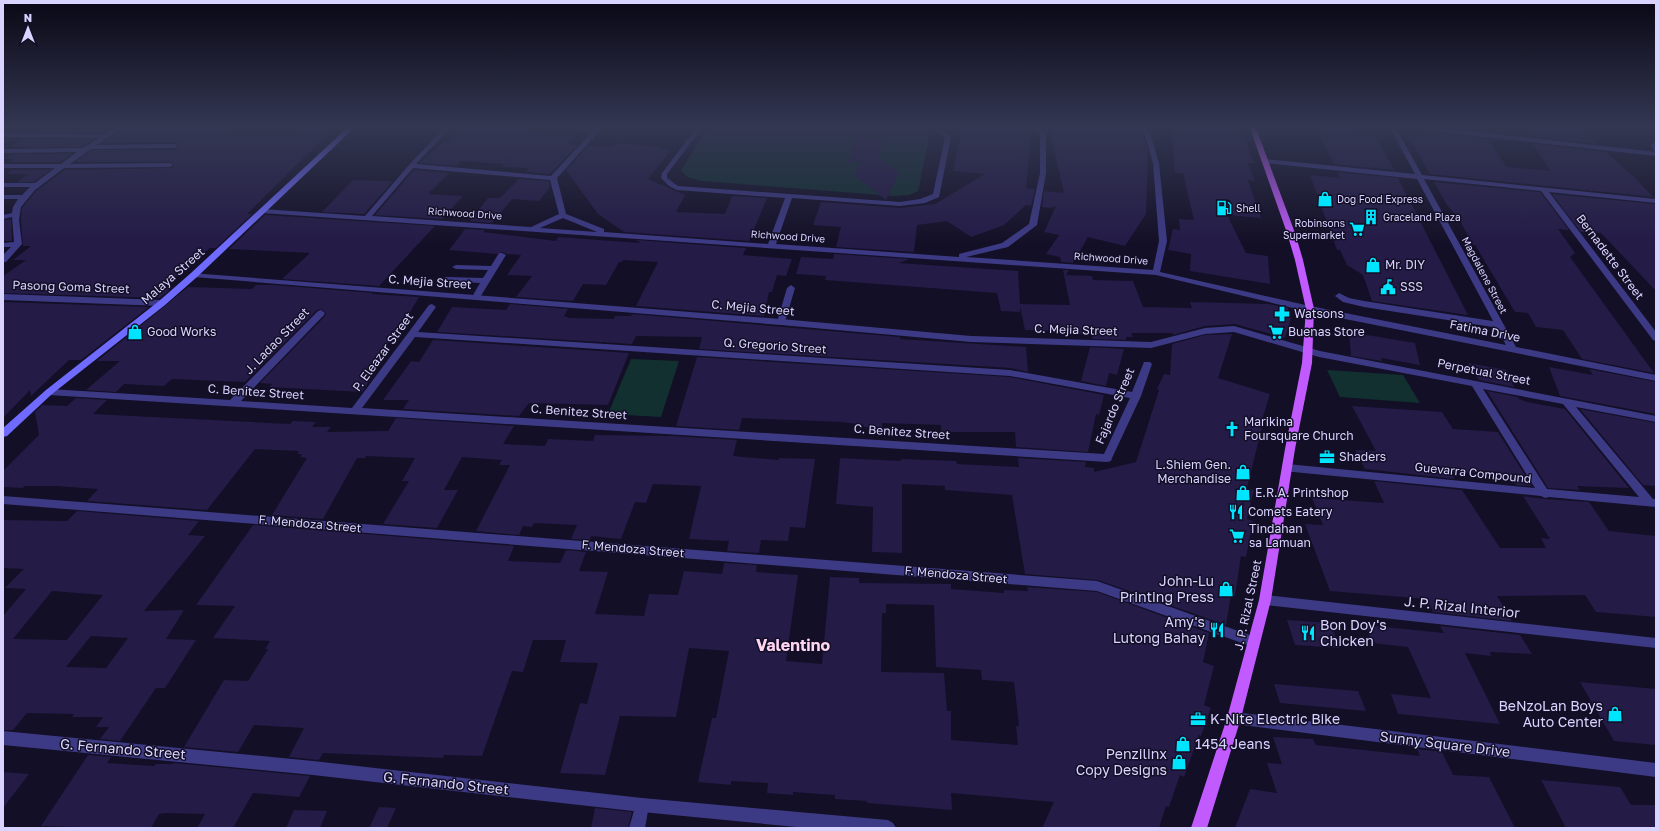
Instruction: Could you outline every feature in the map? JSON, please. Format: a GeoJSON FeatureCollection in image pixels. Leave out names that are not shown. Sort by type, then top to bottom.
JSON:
{"type":"FeatureCollection","features":[{"type":"Feature","properties":{"kind":"main road","name":"J. P. Rizal Street"},"geometry":{"type":"LineString","coordinates":[[1199,828],[1234,718],[1265,600],[1287,468],[1307,363],[1310,308],[1291,233],[1267,167]]}},
{"type":"Feature","properties":{"kind":"street"},"geometry":{"type":"LineString","coordinates":[[3,260],[18,244],[16,214],[22,197],[62,167]]}},
{"type":"Feature","properties":{"kind":"street","name":"Malaya Street"},"geometry":{"type":"LineString","coordinates":[[3,434],[49,392],[194,275],[309,167]]}},
{"type":"Feature","properties":{"kind":"street"},"geometry":{"type":"LineString","coordinates":[[368,217],[410,167]]}},
{"type":"Feature","properties":{"kind":"street"},"geometry":{"type":"LineString","coordinates":[[420,167],[553,178]]}},
{"type":"Feature","properties":{"kind":"street"},"geometry":{"type":"LineString","coordinates":[[553,178],[563,167]]}},
{"type":"Feature","properties":{"kind":"street"},"geometry":{"type":"LineString","coordinates":[[669,167],[664,174],[664,178],[671,185],[677,188],[900,204],[922,202],[936,195],[942,167]]}},
{"type":"Feature","properties":{"kind":"street"},"geometry":{"type":"LineString","coordinates":[[953,258],[1009,254],[1032,225],[1043,167]]}},
{"type":"Feature","properties":{"kind":"street"},"geometry":{"type":"LineString","coordinates":[[1156,167],[1163,241],[1156,272]]}},
{"type":"Feature","properties":{"kind":"street"},"geometry":{"type":"LineString","coordinates":[[1321,167],[1656,201]]}},
{"type":"Feature","properties":{"kind":"street","name":"Magdalene Street"},"geometry":{"type":"LineString","coordinates":[[1414,167],[1512,348]]}},
{"type":"Feature","properties":{"kind":"street"},"geometry":{"type":"LineString","coordinates":[[553,178],[563,215]]}},
{"type":"Feature","properties":{"kind":"street"},"geometry":{"type":"LineString","coordinates":[[3,185],[36,185]]}},
{"type":"Feature","properties":{"kind":"street","name":"Bernadette Street"},"geometry":{"type":"LineString","coordinates":[[1544,190],[1656,338]]}},
{"type":"Feature","properties":{"kind":"street"},"geometry":{"type":"LineString","coordinates":[[771,246],[788,196]]}},
{"type":"Feature","properties":{"kind":"street"},"geometry":{"type":"LineString","coordinates":[[3,197],[22,197]]}},
{"type":"Feature","properties":{"kind":"street","name":"Richwood Drive"},"geometry":{"type":"LineString","coordinates":[[262,211],[368,217],[953,258],[1009,254],[1156,272],[1310,308]]}},
{"type":"Feature","properties":{"kind":"street"},"geometry":{"type":"LineString","coordinates":[[3,217],[16,214]]}},
{"type":"Feature","properties":{"kind":"street"},"geometry":{"type":"LineString","coordinates":[[533,229],[563,215],[610,234]]}},
{"type":"Feature","properties":{"kind":"street"},"geometry":{"type":"LineString","coordinates":[[3,245],[18,244]]}},
{"type":"Feature","properties":{"kind":"street"},"geometry":{"type":"LineString","coordinates":[[476,297],[502,255]]}},
{"type":"Feature","properties":{"kind":"street"},"geometry":{"type":"LineString","coordinates":[[456,267],[493,268]]}},
{"type":"Feature","properties":{"kind":"street","name":"C. Mejia Street"},"geometry":{"type":"LineString","coordinates":[[194,275],[781,322],[971,339],[1151,345],[1205,331],[1234,329],[1307,350]]}},
{"type":"Feature","properties":{"kind":"street"},"geometry":{"type":"LineString","coordinates":[[446,279],[485,281]]}},
{"type":"Feature","properties":{"kind":"street"},"geometry":{"type":"LineString","coordinates":[[781,322],[791,288]]}},
{"type":"Feature","properties":{"kind":"street"},"geometry":{"type":"LineString","coordinates":[[1339,296],[1346,300],[1364,304],[1499,325]]}},
{"type":"Feature","properties":{"kind":"street","name":"Pasong Goma Street"},"geometry":{"type":"LineString","coordinates":[[3,297],[162,302]]}},
{"type":"Feature","properties":{"kind":"street","name":"P. Eleazar Street"},"geometry":{"type":"LineString","coordinates":[[355,411],[432,307]]}},
{"type":"Feature","properties":{"kind":"street","name":"Fatima Drive"},"geometry":{"type":"LineString","coordinates":[[1310,308],[1656,378]]}},
{"type":"Feature","properties":{"kind":"street","name":"J. Ladao Street"},"geometry":{"type":"LineString","coordinates":[[233,403],[321,313]]}},
{"type":"Feature","properties":{"kind":"street","name":"Q. Gregorio Street"},"geometry":{"type":"LineString","coordinates":[[412,334],[1010,373],[1136,396]]}},
{"type":"Feature","properties":{"kind":"street","name":"Perpetual Street"},"geometry":{"type":"LineString","coordinates":[[1307,350],[1656,419]]}},
{"type":"Feature","properties":{"kind":"street","name":"Fajardo Street"},"geometry":{"type":"LineString","coordinates":[[1107,458],[1136,396],[1147,364]]}},
{"type":"Feature","properties":{"kind":"street"},"geometry":{"type":"LineString","coordinates":[[1476,384],[1545,494]]}},
{"type":"Feature","properties":{"kind":"street","name":"C. Benitez Street"},"geometry":{"type":"LineString","coordinates":[[49,392],[1107,458]]}},
{"type":"Feature","properties":{"kind":"street"},"geometry":{"type":"LineString","coordinates":[[1566,400],[1653,503]]}},
{"type":"Feature","properties":{"kind":"street","name":"Guevarra Compound"},"geometry":{"type":"LineString","coordinates":[[1287,468],[1545,494],[1653,503]]}},
{"type":"Feature","properties":{"kind":"street","name":"F. Mendoza Street"},"geometry":{"type":"LineString","coordinates":[[3,500],[1096,586],[1253,642]]}},
{"type":"Feature","properties":{"kind":"street","name":"J. P. Rizal Interior"},"geometry":{"type":"LineString","coordinates":[[1265,600],[1656,643]]}},
{"type":"Feature","properties":{"kind":"street","name":"Sunny Square Drive"},"geometry":{"type":"LineString","coordinates":[[1234,718],[1656,770]]}},
{"type":"Feature","properties":{"kind":"street","name":"G. Fernando Street"},"geometry":{"type":"LineString","coordinates":[[3,738],[313,768],[642,805],[888,828]]}},
{"type":"Feature","properties":{"kind":"street"},"geometry":{"type":"LineString","coordinates":[[637,828],[642,805]]}},
{"type":"Feature","properties":{"kind":"green space"},"geometry":{"type":"Polygon","coordinates":[[[683,167],[923,167],[918,191],[909,195],[894,196],[702,181],[687,177],[681,170],[683,167]]]}},
{"type":"Feature","properties":{"kind":"green space"},"geometry":{"type":"Polygon","coordinates":[[[631,359],[679,361],[661,417],[608,414],[631,359]]]}},
{"type":"Feature","properties":{"kind":"green space"},"geometry":{"type":"Polygon","coordinates":[[[1327,370],[1403,375],[1420,403],[1340,397],[1327,370]]]}},
{"type":"Feature","properties":{"kind":"building"},"geometry":{"type":"Polygon","coordinates":[[[172,167],[295,167],[247,214],[252,214],[216,248],[210,248],[164,287],[173,287],[160,298],[3,293],[3,276],[26,260],[13,260],[31,246],[23,246],[21,220],[22,208],[36,191],[65,170],[172,167]]]}},
{"type":"Feature","properties":{"kind":"building"},"geometry":{"type":"Polygon","coordinates":[[[502,167],[557,167],[550,174],[525,172],[529,168],[502,167]]]}},
{"type":"Feature","properties":{"kind":"building"},"geometry":{"type":"Polygon","coordinates":[[[569,167],[658,167],[648,179],[685,195],[676,212],[725,214],[732,196],[767,198],[749,241],[624,232],[598,214],[566,170],[569,167]]]}},
{"type":"Feature","properties":{"kind":"building"},"geometry":{"type":"Polygon","coordinates":[[[859,167],[890,167],[899,173],[886,200],[854,175],[859,167]]]}},
{"type":"Feature","properties":{"kind":"building"},"geometry":{"type":"Polygon","coordinates":[[[954,167],[1028,167],[1026,188],[1035,189],[1031,206],[1026,205],[1004,225],[971,237],[947,221],[917,225],[914,252],[836,247],[841,227],[813,225],[821,202],[900,208],[935,204],[985,174],[953,171],[954,167]]]}},
{"type":"Feature","properties":{"kind":"building"},"geometry":{"type":"Polygon","coordinates":[[[1058,167],[1147,167],[1146,214],[1125,246],[1088,237],[1073,263],[1061,262],[1060,257],[1046,254],[1059,235],[1044,232],[1056,206],[1050,208],[1042,207],[1044,191],[1064,193],[1058,167]]]}},
{"type":"Feature","properties":{"kind":"building"},"geometry":{"type":"Polygon","coordinates":[[[1174,167],[1249,167],[1255,181],[1248,180],[1261,218],[1227,215],[1246,253],[1268,256],[1270,284],[1190,271],[1191,254],[1168,250],[1173,229],[1180,230],[1179,219],[1194,220],[1183,173],[1175,173],[1174,167]]]}},
{"type":"Feature","properties":{"kind":"building"},"geometry":{"type":"Polygon","coordinates":[[[1362,167],[1392,167],[1394,170],[1362,167]]]}},
{"type":"Feature","properties":{"kind":"building"},"geometry":{"type":"Polygon","coordinates":[[[1426,167],[1507,167],[1550,171],[1547,167],[1623,167],[1653,197],[1430,174],[1426,167]]]}},
{"type":"Feature","properties":{"kind":"building"},"geometry":{"type":"Polygon","coordinates":[[[12,170],[50,170],[34,182],[17,182],[29,174],[6,174],[12,170]]]}},
{"type":"Feature","properties":{"kind":"building"},"geometry":{"type":"Polygon","coordinates":[[[414,170],[449,173],[428,194],[463,196],[442,219],[375,215],[414,170]]]}},
{"type":"Feature","properties":{"kind":"building","name":"Graceland Plaza"},"geometry":{"type":"Polygon","coordinates":[[[1337,172],[1398,178],[1468,315],[1372,301],[1363,275],[1347,265],[1340,250],[1337,250],[1310,175],[1340,178],[1337,172]]]}},
{"type":"Feature","properties":{"kind":"building"},"geometry":{"type":"Polygon","coordinates":[[[519,179],[549,181],[550,187],[539,201],[512,199],[492,223],[470,221],[488,198],[500,198],[519,179]]]}},
{"type":"Feature","properties":{"kind":"building"},"geometry":{"type":"Polygon","coordinates":[[[353,180],[393,181],[364,214],[322,212],[353,180]]]}},
{"type":"Feature","properties":{"kind":"building"},"geometry":{"type":"Polygon","coordinates":[[[1434,182],[1540,192],[1569,230],[1558,229],[1575,253],[1570,257],[1654,373],[1582,359],[1563,330],[1536,327],[1528,313],[1515,312],[1475,245],[1473,245],[1459,219],[1447,205],[1434,182]]]}},
{"type":"Feature","properties":{"kind":"building"},"geometry":{"type":"Polygon","coordinates":[[[1552,194],[1656,204],[1656,291],[1601,233],[1581,232],[1552,194]]]}},
{"type":"Feature","properties":{"kind":"building"},"geometry":{"type":"Polygon","coordinates":[[[265,215],[435,226],[379,286],[282,279],[310,253],[229,249],[265,215]]]}},
{"type":"Feature","properties":{"kind":"building"},"geometry":{"type":"Polygon","coordinates":[[[11,219],[12,241],[3,241],[3,220],[11,219]]]}},
{"type":"Feature","properties":{"kind":"building"},"geometry":{"type":"Polygon","coordinates":[[[465,229],[485,230],[483,232],[556,241],[558,237],[640,243],[636,240],[746,248],[743,255],[792,259],[786,276],[777,275],[772,292],[769,292],[764,316],[636,306],[658,262],[623,260],[622,262],[619,262],[606,285],[583,284],[573,301],[516,297],[532,276],[507,275],[521,255],[502,252],[497,254],[449,250],[465,229]]]}},
{"type":"Feature","properties":{"kind":"building"},"geometry":{"type":"Polygon","coordinates":[[[834,254],[910,259],[899,263],[1018,271],[1020,304],[1070,305],[1063,270],[1069,270],[1066,275],[1092,276],[1093,280],[1133,281],[1143,307],[1192,308],[1190,302],[1269,304],[1288,308],[1288,318],[1291,318],[1285,338],[1235,324],[1205,326],[1173,335],[1173,333],[1131,333],[1133,337],[1126,337],[1126,340],[1092,339],[1093,334],[1061,334],[1060,331],[1025,330],[1020,306],[1020,312],[1001,311],[997,293],[825,280],[826,276],[796,274],[801,257],[833,259],[834,254]]]}},
{"type":"Feature","properties":{"kind":"building"},"geometry":{"type":"Polygon","coordinates":[[[256,285],[274,285],[419,297],[402,326],[375,360],[382,360],[362,392],[269,387],[272,384],[260,383],[325,316],[326,313],[321,309],[317,310],[245,382],[172,379],[164,386],[124,384],[116,392],[86,390],[120,361],[97,361],[188,287],[252,289],[256,285]]]}},
{"type":"Feature","properties":{"kind":"building"},"geometry":{"type":"Polygon","coordinates":[[[3,302],[149,307],[81,360],[69,360],[31,396],[30,390],[3,418],[3,302]]]}},
{"type":"Feature","properties":{"kind":"building"},"geometry":{"type":"Polygon","coordinates":[[[510,304],[568,309],[564,316],[569,318],[614,319],[615,316],[631,316],[632,314],[900,337],[900,339],[1026,347],[1028,372],[1010,368],[699,349],[702,337],[636,336],[632,344],[437,332],[452,307],[506,310],[510,304]]]}},
{"type":"Feature","properties":{"kind":"building"},"geometry":{"type":"Polygon","coordinates":[[[1349,332],[1415,343],[1420,365],[1381,358],[1382,361],[1351,356],[1349,332]]]}},
{"type":"Feature","properties":{"kind":"building"},"geometry":{"type":"Polygon","coordinates":[[[1232,334],[1218,378],[1270,394],[1261,423],[1263,423],[1247,488],[1254,490],[1247,519],[1253,521],[1246,557],[1241,556],[1235,596],[1231,595],[1226,625],[1098,580],[1025,574],[1012,495],[945,490],[945,486],[902,484],[902,553],[872,552],[873,507],[836,504],[840,458],[901,461],[901,459],[956,461],[957,464],[1019,467],[1018,458],[1086,462],[1085,467],[1094,468],[1094,472],[1136,462],[1159,390],[1157,389],[1164,374],[1170,375],[1172,344],[1205,335],[1232,334]]]}},
{"type":"Feature","properties":{"kind":"building"},"geometry":{"type":"Polygon","coordinates":[[[433,340],[629,353],[608,405],[529,403],[519,416],[403,409],[409,400],[383,400],[411,361],[419,362],[433,340]]]}},
{"type":"Feature","properties":{"kind":"building"},"geometry":{"type":"Polygon","coordinates":[[[1090,347],[1124,349],[1117,375],[1109,373],[1106,386],[1081,381],[1090,347]]]}},
{"type":"Feature","properties":{"kind":"building"},"geometry":{"type":"Polygon","coordinates":[[[697,357],[1010,377],[1104,395],[1099,415],[1096,414],[1088,452],[1016,447],[1015,432],[941,432],[941,425],[882,423],[882,427],[864,427],[864,425],[841,422],[742,418],[739,430],[676,426],[697,357]]]}},
{"type":"Feature","properties":{"kind":"building"},"geometry":{"type":"Polygon","coordinates":[[[1468,363],[1507,370],[1514,387],[1479,380],[1468,363]]]}},
{"type":"Feature","properties":{"kind":"building"},"geometry":{"type":"Polygon","coordinates":[[[1549,367],[1593,375],[1589,369],[1656,382],[1656,414],[1560,396],[1549,367]]]}},
{"type":"Feature","properties":{"kind":"building"},"geometry":{"type":"Polygon","coordinates":[[[1487,391],[1518,397],[1519,399],[1527,402],[1565,409],[1629,488],[1577,486],[1580,490],[1548,488],[1487,391]]]}},
{"type":"Feature","properties":{"kind":"building"},"geometry":{"type":"Polygon","coordinates":[[[76,398],[107,400],[93,414],[290,424],[293,421],[316,422],[312,427],[331,427],[327,432],[388,431],[396,418],[514,426],[503,444],[545,446],[548,439],[593,441],[595,435],[673,436],[737,440],[733,456],[779,460],[779,458],[815,459],[805,528],[790,527],[788,541],[761,540],[759,553],[727,551],[729,541],[689,539],[701,486],[653,484],[646,503],[635,502],[621,539],[591,536],[590,540],[571,539],[577,525],[534,523],[532,527],[523,526],[519,535],[476,531],[510,465],[499,465],[502,460],[462,457],[444,490],[458,490],[437,528],[383,524],[409,481],[402,481],[415,458],[366,456],[365,458],[357,458],[323,519],[272,515],[307,458],[300,457],[302,454],[297,454],[299,451],[255,449],[207,510],[87,501],[98,489],[56,486],[24,486],[23,488],[3,487],[3,471],[39,435],[35,412],[42,405],[67,406],[76,398]]]}},
{"type":"Feature","properties":{"kind":"building"},"geometry":{"type":"Polygon","coordinates":[[[1352,406],[1442,412],[1453,429],[1498,432],[1532,486],[1516,485],[1510,476],[1491,473],[1450,472],[1455,479],[1365,469],[1355,450],[1376,451],[1352,406]]]}},
{"type":"Feature","properties":{"kind":"building"},"geometry":{"type":"Polygon","coordinates":[[[1580,409],[1656,423],[1656,486],[1643,485],[1580,409]]]}},
{"type":"Feature","properties":{"kind":"building"},"geometry":{"type":"Polygon","coordinates":[[[1374,481],[1462,490],[1500,548],[1546,548],[1541,538],[1550,539],[1523,496],[1589,502],[1609,531],[1656,536],[1656,617],[1596,612],[1585,595],[1497,596],[1512,621],[1433,612],[1427,599],[1330,591],[1305,524],[1323,525],[1312,498],[1384,503],[1374,481]]]}},
{"type":"Feature","properties":{"kind":"building"},"geometry":{"type":"Polygon","coordinates":[[[77,511],[199,521],[188,535],[205,536],[144,611],[184,610],[166,639],[196,640],[165,688],[156,688],[120,741],[100,739],[109,727],[96,727],[103,717],[72,717],[74,714],[27,713],[13,730],[3,730],[3,616],[26,589],[5,588],[24,569],[3,568],[3,520],[67,521],[77,511]],[[52,591],[13,639],[67,640],[103,595],[52,591]],[[91,636],[66,667],[106,668],[128,638],[91,636]]]}},
{"type":"Feature","properties":{"kind":"building"},"geometry":{"type":"Polygon","coordinates":[[[253,525],[514,546],[508,561],[560,563],[566,550],[586,552],[579,571],[608,572],[595,614],[644,616],[649,594],[678,595],[684,571],[722,574],[724,563],[757,565],[756,572],[798,575],[786,661],[822,664],[830,577],[859,578],[859,583],[951,584],[951,589],[1004,593],[1004,590],[1028,591],[1027,587],[1097,592],[1209,633],[1203,662],[1214,666],[1204,705],[1211,708],[1201,736],[1199,735],[1184,777],[1180,775],[1169,807],[1166,806],[1159,828],[1042,828],[1054,802],[951,793],[952,810],[835,799],[835,795],[793,792],[793,795],[767,793],[768,783],[731,781],[731,785],[698,782],[712,718],[716,718],[729,651],[689,648],[676,717],[620,716],[605,775],[560,773],[580,703],[587,704],[598,663],[560,662],[566,640],[533,640],[523,672],[512,671],[482,756],[444,755],[443,758],[323,753],[319,760],[289,757],[304,728],[254,725],[238,752],[184,747],[224,680],[248,681],[268,649],[265,649],[270,641],[213,638],[235,606],[196,605],[253,525]],[[886,604],[886,613],[882,613],[881,672],[944,673],[947,711],[951,711],[951,740],[1018,745],[1016,726],[1019,726],[1014,682],[982,680],[981,670],[936,667],[934,605],[886,604]]]}},
{"type":"Feature","properties":{"kind":"building"},"geometry":{"type":"Polygon","coordinates":[[[1287,620],[1330,623],[1340,648],[1295,645],[1287,620]]]}},
{"type":"Feature","properties":{"kind":"building"},"geometry":{"type":"Polygon","coordinates":[[[1365,625],[1444,633],[1440,626],[1520,635],[1532,654],[1490,652],[1491,656],[1465,653],[1500,724],[1398,714],[1391,694],[1431,698],[1408,647],[1372,643],[1365,625]]]}},
{"type":"Feature","properties":{"kind":"building"},"geometry":{"type":"Polygon","coordinates":[[[1580,682],[1656,689],[1656,745],[1614,741],[1580,682]]]}},
{"type":"Feature","properties":{"kind":"building"},"geometry":{"type":"Polygon","coordinates":[[[1274,684],[1358,691],[1366,711],[1280,703],[1274,684]]]}},
{"type":"Feature","properties":{"kind":"building"},"geometry":{"type":"Polygon","coordinates":[[[1273,737],[1313,739],[1316,745],[1420,756],[1417,749],[1442,752],[1453,775],[1489,777],[1515,828],[1235,828],[1250,789],[1277,793],[1267,763],[1282,764],[1273,737]]]}},
{"type":"Feature","properties":{"kind":"building"},"geometry":{"type":"Polygon","coordinates":[[[88,755],[111,757],[107,763],[154,766],[156,764],[174,763],[310,776],[299,797],[253,793],[233,828],[197,828],[205,814],[165,813],[159,814],[151,828],[76,828],[77,827],[41,826],[88,755]]]}},
{"type":"Feature","properties":{"kind":"building"},"geometry":{"type":"Polygon","coordinates":[[[3,772],[29,774],[3,808],[3,772]]]}},
{"type":"Feature","properties":{"kind":"building"},"geometry":{"type":"Polygon","coordinates":[[[1541,780],[1620,787],[1631,805],[1656,805],[1656,828],[1566,828],[1541,780]]]}},
{"type":"Feature","properties":{"kind":"building"},"geometry":{"type":"Polygon","coordinates":[[[379,807],[396,808],[387,828],[369,828],[379,807]]]}},
{"type":"Feature","properties":{"kind":"building"},"geometry":{"type":"Polygon","coordinates":[[[595,808],[632,812],[628,828],[591,828],[595,808]]]}},
{"type":"Feature","properties":{"kind":"building"},"geometry":{"type":"Polygon","coordinates":[[[294,810],[327,811],[320,828],[286,828],[294,810]]]}},
{"type":"Feature","properties":{"kind":"place","name":"Dog Food Express"},"geometry":{"type":"Point","coordinates":[1325,199]}},
{"type":"Feature","properties":{"kind":"place","name":"Shell"},"geometry":{"type":"Point","coordinates":[1224,208]}},
{"type":"Feature","properties":{"kind":"place","name":"Graceland Plaza"},"geometry":{"type":"Point","coordinates":[1371,217]}},
{"type":"Feature","properties":{"kind":"place","name":"Robinsons Supermarket"},"geometry":{"type":"Point","coordinates":[1357,229]}},
{"type":"Feature","properties":{"kind":"place","name":"Mr. DIY"},"geometry":{"type":"Point","coordinates":[1373,265]}},
{"type":"Feature","properties":{"kind":"place","name":"SSS"},"geometry":{"type":"Point","coordinates":[1388,287]}},
{"type":"Feature","properties":{"kind":"place","name":"Watsons"},"geometry":{"type":"Point","coordinates":[1282,314]}},
{"type":"Feature","properties":{"kind":"place","name":"Good Works"},"geometry":{"type":"Point","coordinates":[135,332]}},
{"type":"Feature","properties":{"kind":"place","name":"Buenas Store"},"geometry":{"type":"Point","coordinates":[1276,332]}},
{"type":"Feature","properties":{"kind":"place","name":"Marikina Foursquare Church"},"geometry":{"type":"Point","coordinates":[1232,429]}},
{"type":"Feature","properties":{"kind":"place","name":"Shaders"},"geometry":{"type":"Point","coordinates":[1327,457]}},
{"type":"Feature","properties":{"kind":"place","name":"L.Shiem Gen. Merchandise"},"geometry":{"type":"Point","coordinates":[1243,472]}},
{"type":"Feature","properties":{"kind":"place","name":"E.R.A. Printshop"},"geometry":{"type":"Point","coordinates":[1243,493]}},
{"type":"Feature","properties":{"kind":"place","name":"Comets Eatery"},"geometry":{"type":"Point","coordinates":[1236,512]}},
{"type":"Feature","properties":{"kind":"place","name":"Tindahan sa Lamuan"},"geometry":{"type":"Point","coordinates":[1237,536]}},
{"type":"Feature","properties":{"kind":"place","name":"John-Lu Printing Press"},"geometry":{"type":"Point","coordinates":[1226,589]}},
{"type":"Feature","properties":{"kind":"place","name":"Amy's Lutong Bahay"},"geometry":{"type":"Point","coordinates":[1217,630]}},
{"type":"Feature","properties":{"kind":"place","name":"Bon Doy's Chicken"},"geometry":{"type":"Point","coordinates":[1308,633]}},
{"type":"Feature","properties":{"kind":"place","name":"BeNzoLan Boys Auto Center"},"geometry":{"type":"Point","coordinates":[1615,714]}},
{"type":"Feature","properties":{"kind":"place","name":"K-Nite Electric Bike"},"geometry":{"type":"Point","coordinates":[1198,719]}},
{"type":"Feature","properties":{"kind":"place","name":"1454 Jeans"},"geometry":{"type":"Point","coordinates":[1183,744]}},
{"type":"Feature","properties":{"kind":"place","name":"Penzilinx Copy Designs"},"geometry":{"type":"Point","coordinates":[1179,762]}},
{"type":"Feature","properties":{"kind":"district","name":"Valentino"},"geometry":{"type":"Point","coordinates":[793,645]}}]}
